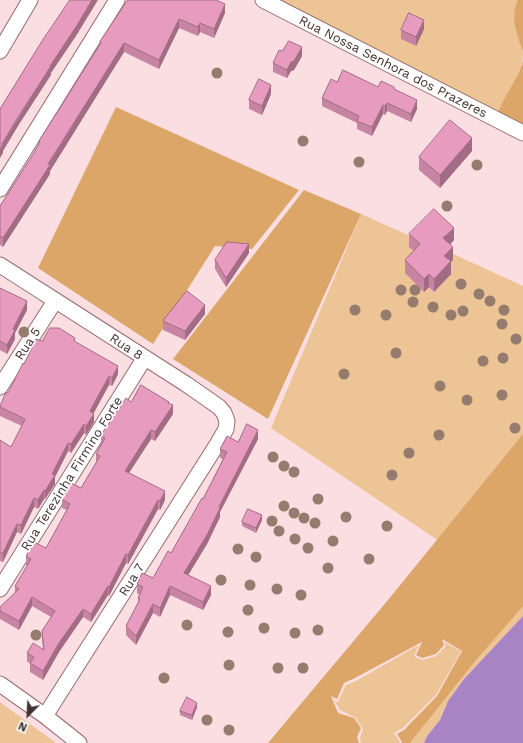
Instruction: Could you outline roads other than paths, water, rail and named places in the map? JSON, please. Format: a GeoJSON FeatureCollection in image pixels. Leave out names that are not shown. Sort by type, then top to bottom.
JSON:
{"type":"FeatureCollection","features":[{"type":"Feature","properties":{"kind":"street"},"geometry":{"type":"LineString","coordinates":[[0,51],[30,0]]}},
{"type":"Feature","properties":{"kind":"street"},"geometry":{"type":"LineString","coordinates":[[0,189],[118,0]]}},
{"type":"Feature","properties":{"kind":"street","name":"Rua Nossa Senhora dos Prazeres"},"geometry":{"type":"LineString","coordinates":[[263,0],[523,133]]}},
{"type":"Feature","properties":{"kind":"street","name":"Rua 8"},"geometry":{"type":"LineString","coordinates":[[0,265],[144,359],[186,384],[219,407],[224,413],[226,429],[218,443]]}},
{"type":"Feature","properties":{"kind":"street","name":"Rua 5"},"geometry":{"type":"LineString","coordinates":[[0,387],[55,301]]}},
{"type":"Feature","properties":{"kind":"street","name":"Rua Terezinha Firmino Forte"},"geometry":{"type":"LineString","coordinates":[[0,589],[144,359]]}},
{"type":"Feature","properties":{"kind":"street","name":"Rua 7"},"geometry":{"type":"LineString","coordinates":[[45,716],[218,443]]}},
{"type":"Feature","properties":{"kind":"street"},"geometry":{"type":"LineString","coordinates":[[0,684],[45,716],[79,743]]}}]}
